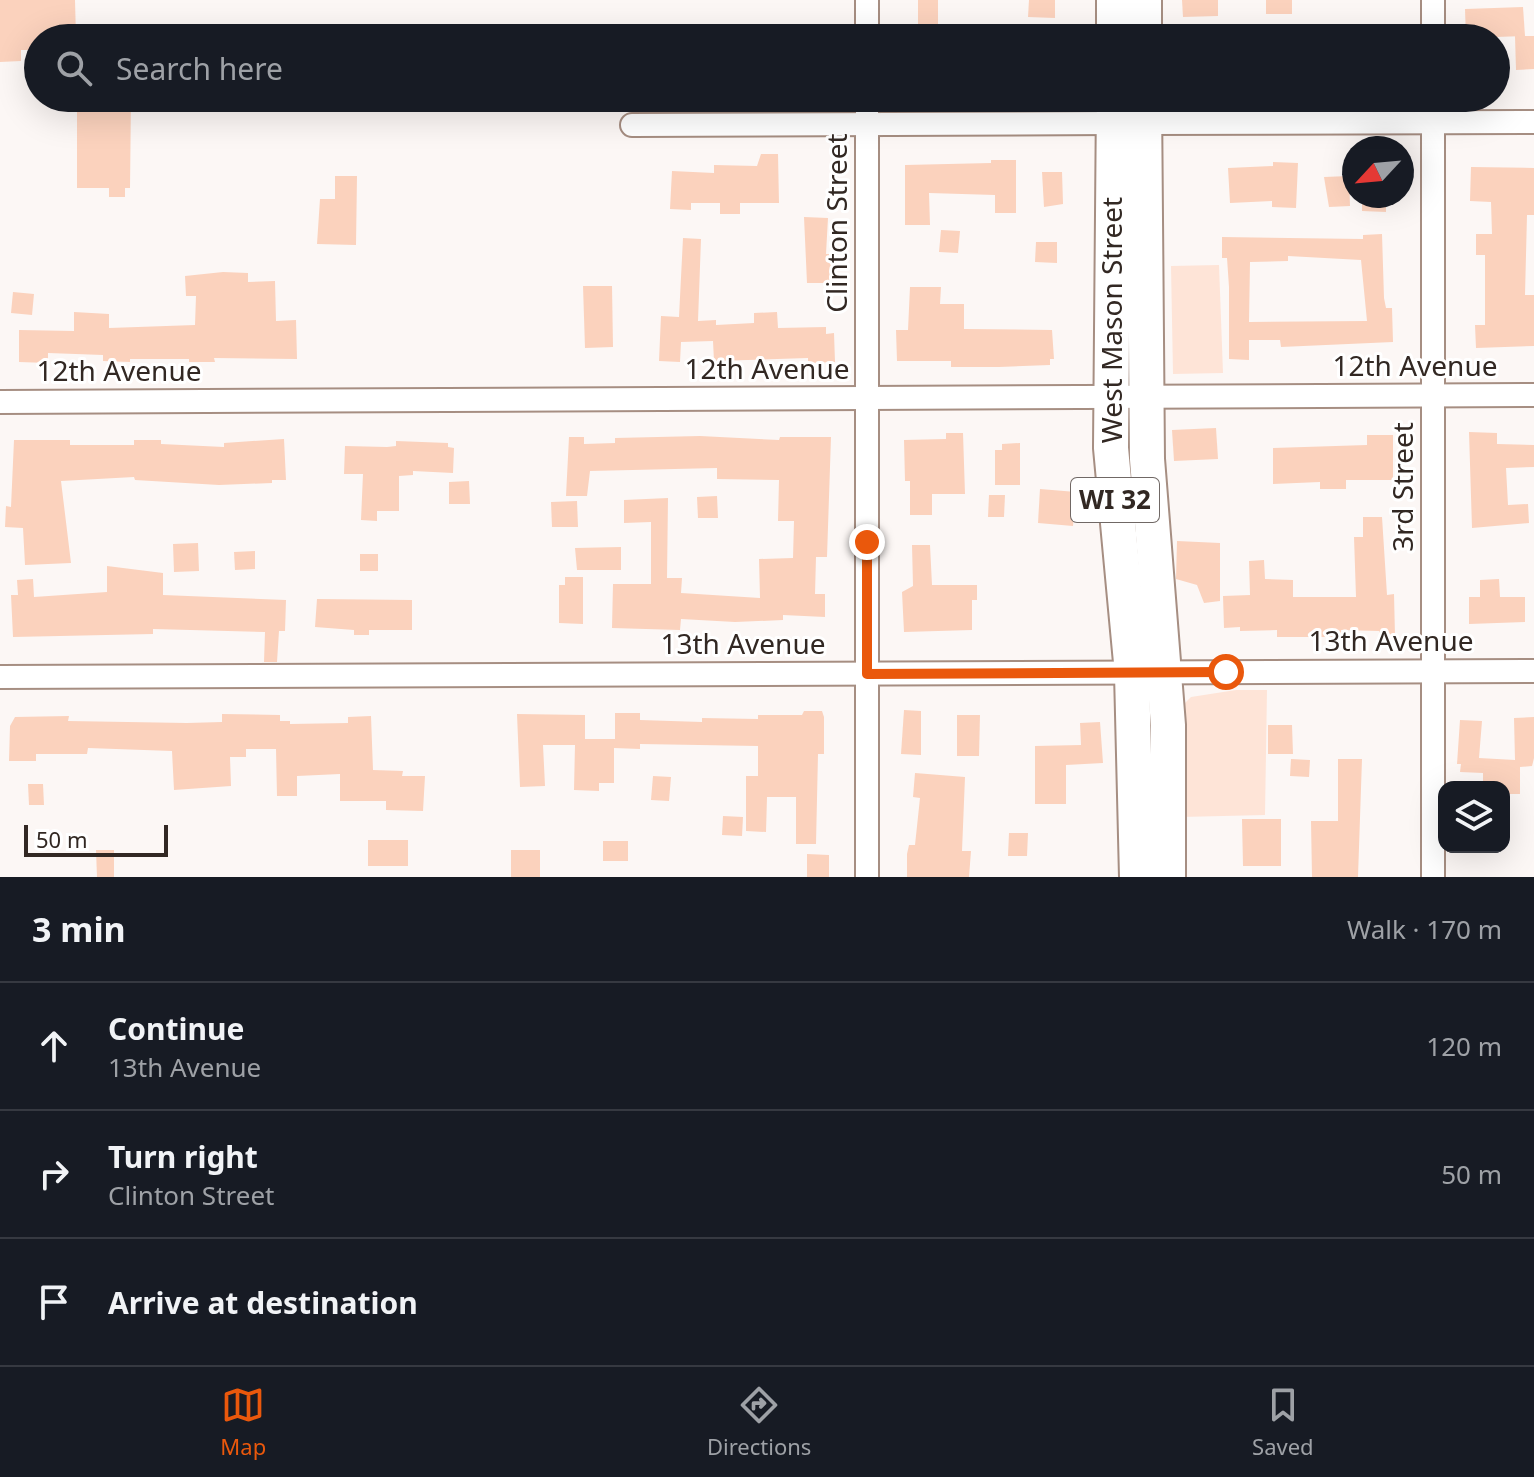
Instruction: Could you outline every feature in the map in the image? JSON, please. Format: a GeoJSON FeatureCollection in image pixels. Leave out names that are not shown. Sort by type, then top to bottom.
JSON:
{"type":"FeatureCollection","features":[{"type":"Feature","properties":{"kind":"main road"},"geometry":{"type":"LineString","coordinates":[[1114,0],[1114,24]]}},
{"type":"Feature","properties":{"kind":"main road"},"geometry":{"type":"LineString","coordinates":[[1144,0],[1144,24]]}},
{"type":"Feature","properties":{"kind":"main road","name":"West Mason Street"},"geometry":{"type":"LineString","coordinates":[[1129,112],[1149,399],[1148,673],[1137,877]]}},
{"type":"Feature","properties":{"kind":"main road","name":"West Mason Street"},"geometry":{"type":"LineString","coordinates":[[1129,112],[1112,399],[1113,477],[1148,673],[1168,725],[1168,877]]}},
{"type":"Feature","properties":{"kind":"street"},"geometry":{"type":"LineString","coordinates":[[867,0],[867,24]]}},
{"type":"Feature","properties":{"kind":"street"},"geometry":{"type":"LineString","coordinates":[[1433,0],[1433,24]]}},
{"type":"Feature","properties":{"kind":"street","name":"Clinton Street"},"geometry":{"type":"LineString","coordinates":[[867,112],[867,877]]}},
{"type":"Feature","properties":{"kind":"street"},"geometry":{"type":"LineString","coordinates":[[632,125],[867,124],[1109,112]]}},
{"type":"Feature","properties":{"kind":"street"},"geometry":{"type":"LineString","coordinates":[[1157,112],[1433,122],[1534,122]]}},
{"type":"Feature","properties":{"kind":"street","name":"3rd Street"},"geometry":{"type":"LineString","coordinates":[[1433,112],[1433,877]]}},
{"type":"Feature","properties":{"kind":"street","name":"12th Avenue"},"geometry":{"type":"LineString","coordinates":[[0,402],[1534,395]]}},
{"type":"Feature","properties":{"kind":"street","name":"13th Avenue"},"geometry":{"type":"LineString","coordinates":[[0,677],[1534,671]]}},
{"type":"Feature","properties":{"kind":"shaded area"},"geometry":{"type":"Polygon","coordinates":[[[1219,265],[1223,373],[1173,374],[1171,266],[1219,265]]]}},
{"type":"Feature","properties":{"kind":"shaded area"},"geometry":{"type":"Polygon","coordinates":[[[1236,690],[1267,690],[1265,815],[1181,817],[1183,705],[1191,697],[1236,690]]]}},
{"type":"Feature","properties":{"kind":"building"},"geometry":{"type":"Polygon","coordinates":[[[0,0],[75,0],[76,24],[24,24],[21,61],[0,62],[0,0]]]}},
{"type":"Feature","properties":{"kind":"building"},"geometry":{"type":"Polygon","coordinates":[[[918,0],[938,0],[938,24],[918,24],[918,0]]]}},
{"type":"Feature","properties":{"kind":"building"},"geometry":{"type":"Polygon","coordinates":[[[1029,0],[1055,0],[1055,18],[1028,17],[1029,0]]]}},
{"type":"Feature","properties":{"kind":"building"},"geometry":{"type":"Polygon","coordinates":[[[1182,0],[1218,0],[1218,16],[1183,17],[1182,0]]]}},
{"type":"Feature","properties":{"kind":"building"},"geometry":{"type":"Polygon","coordinates":[[[1266,0],[1292,0],[1292,14],[1266,14],[1266,0]]]}},
{"type":"Feature","properties":{"kind":"building"},"geometry":{"type":"Polygon","coordinates":[[[1523,7],[1525,36],[1510,37],[1510,24],[1466,24],[1465,9],[1523,7]]]}},
{"type":"Feature","properties":{"kind":"building"},"geometry":{"type":"Polygon","coordinates":[[[1515,36],[1534,36],[1534,69],[1516,70],[1515,36]]]}},
{"type":"Feature","properties":{"kind":"building"},"geometry":{"type":"Polygon","coordinates":[[[77,112],[131,112],[130,188],[125,188],[125,197],[109,197],[109,188],[77,188],[77,112]]]}},
{"type":"Feature","properties":{"kind":"building"},"geometry":{"type":"Polygon","coordinates":[[[761,154],[778,154],[779,203],[740,203],[740,214],[720,214],[720,203],[691,203],[691,210],[670,209],[672,171],[714,173],[714,165],[757,166],[761,154]]]}},
{"type":"Feature","properties":{"kind":"building"},"geometry":{"type":"Polygon","coordinates":[[[991,160],[1016,160],[1016,213],[995,213],[995,195],[929,193],[930,225],[905,225],[905,165],[991,163],[991,160]]]}},
{"type":"Feature","properties":{"kind":"building"},"geometry":{"type":"Polygon","coordinates":[[[1273,162],[1298,163],[1296,208],[1272,207],[1272,201],[1230,203],[1228,168],[1273,166],[1273,162]]]}},
{"type":"Feature","properties":{"kind":"building"},"geometry":{"type":"Polygon","coordinates":[[[1471,167],[1534,168],[1534,215],[1527,215],[1525,295],[1534,295],[1534,346],[1476,348],[1475,325],[1485,325],[1485,255],[1476,255],[1476,234],[1492,234],[1491,202],[1470,201],[1471,167]]]}},
{"type":"Feature","properties":{"kind":"building"},"geometry":{"type":"Polygon","coordinates":[[[1042,172],[1062,172],[1063,204],[1044,207],[1042,172]]]}},
{"type":"Feature","properties":{"kind":"building"},"geometry":{"type":"Polygon","coordinates":[[[335,176],[357,176],[356,245],[317,244],[320,199],[335,199],[335,176]]]}},
{"type":"Feature","properties":{"kind":"building"},"geometry":{"type":"Polygon","coordinates":[[[1342,176],[1342,206],[1329,207],[1324,177],[1342,176]]]}},
{"type":"Feature","properties":{"kind":"building"},"geometry":{"type":"Polygon","coordinates":[[[1362,208],[1386,208],[1386,212],[1362,211],[1362,208]]]}},
{"type":"Feature","properties":{"kind":"building"},"geometry":{"type":"Polygon","coordinates":[[[804,217],[828,218],[826,254],[835,254],[836,283],[807,283],[804,217]]]}},
{"type":"Feature","properties":{"kind":"building"},"geometry":{"type":"Polygon","coordinates":[[[941,230],[960,231],[958,253],[939,252],[941,230]]]}},
{"type":"Feature","properties":{"kind":"building"},"geometry":{"type":"Polygon","coordinates":[[[1382,234],[1384,298],[1386,308],[1392,308],[1393,342],[1281,347],[1280,340],[1249,340],[1249,360],[1229,359],[1229,287],[1227,258],[1222,258],[1222,237],[1363,239],[1363,235],[1382,234]],[[1288,256],[1288,261],[1250,262],[1249,322],[1367,321],[1361,260],[1288,256]]]}},
{"type":"Feature","properties":{"kind":"building"},"geometry":{"type":"Polygon","coordinates":[[[683,238],[701,239],[698,321],[716,320],[716,325],[754,323],[754,313],[777,312],[778,328],[826,327],[826,334],[834,333],[835,362],[808,363],[808,358],[714,361],[713,341],[681,342],[680,362],[659,361],[661,316],[679,317],[683,238]]]}},
{"type":"Feature","properties":{"kind":"building"},"geometry":{"type":"Polygon","coordinates":[[[1036,242],[1057,242],[1057,263],[1035,262],[1036,242]]]}},
{"type":"Feature","properties":{"kind":"building"},"geometry":{"type":"Polygon","coordinates":[[[248,273],[248,282],[275,281],[276,321],[296,320],[297,359],[214,358],[215,362],[189,362],[189,359],[130,359],[130,362],[103,361],[103,355],[48,353],[48,363],[19,362],[19,330],[74,331],[74,312],[109,314],[109,328],[195,325],[196,296],[186,296],[185,276],[248,273]]]}},
{"type":"Feature","properties":{"kind":"building"},"geometry":{"type":"Polygon","coordinates":[[[583,286],[612,286],[613,347],[585,348],[583,286]]]}},
{"type":"Feature","properties":{"kind":"building"},"geometry":{"type":"Polygon","coordinates":[[[910,287],[941,287],[940,304],[964,304],[964,329],[1052,330],[1054,359],[1050,359],[1050,365],[999,367],[951,367],[951,361],[897,361],[896,330],[908,330],[910,287]]]}},
{"type":"Feature","properties":{"kind":"building"},"geometry":{"type":"Polygon","coordinates":[[[13,292],[34,294],[32,315],[11,313],[13,292]]]}},
{"type":"Feature","properties":{"kind":"building"},"geometry":{"type":"Polygon","coordinates":[[[1216,428],[1218,459],[1174,461],[1172,430],[1216,428]]]}},
{"type":"Feature","properties":{"kind":"building"},"geometry":{"type":"Polygon","coordinates":[[[1469,432],[1497,433],[1497,444],[1534,445],[1534,467],[1506,468],[1508,505],[1528,504],[1529,523],[1472,528],[1469,432]]]}},
{"type":"Feature","properties":{"kind":"building"},"geometry":{"type":"Polygon","coordinates":[[[946,433],[963,433],[965,494],[932,494],[932,515],[910,515],[910,481],[905,481],[904,440],[946,439],[946,433]]]}},
{"type":"Feature","properties":{"kind":"building"},"geometry":{"type":"Polygon","coordinates":[[[1367,435],[1393,435],[1393,480],[1346,480],[1346,489],[1320,489],[1320,482],[1273,484],[1273,448],[1367,445],[1367,435]]]}},
{"type":"Feature","properties":{"kind":"building"},"geometry":{"type":"Polygon","coordinates":[[[700,436],[779,440],[780,437],[831,437],[827,557],[816,557],[815,594],[825,594],[825,617],[783,615],[783,620],[735,622],[681,619],[680,630],[612,628],[613,584],[651,584],[651,522],[624,523],[624,500],[668,498],[667,578],[682,578],[681,593],[760,598],[759,559],[793,558],[794,521],[778,521],[779,480],[717,479],[717,468],[590,471],[587,496],[566,496],[569,437],[584,437],[584,444],[615,443],[615,438],[700,436]]]}},
{"type":"Feature","properties":{"kind":"building"},"geometry":{"type":"Polygon","coordinates":[[[284,439],[286,480],[272,480],[272,483],[219,485],[135,480],[134,477],[61,481],[71,563],[25,565],[23,528],[5,527],[6,506],[11,507],[14,440],[70,440],[70,445],[134,445],[134,440],[161,440],[161,444],[224,447],[224,443],[284,439]]]}},
{"type":"Feature","properties":{"kind":"building"},"geometry":{"type":"Polygon","coordinates":[[[396,441],[448,443],[448,447],[454,448],[453,473],[413,471],[413,475],[399,476],[399,511],[377,511],[377,521],[361,520],[363,474],[344,474],[345,446],[387,447],[396,446],[396,441]]]}},
{"type":"Feature","properties":{"kind":"building"},"geometry":{"type":"Polygon","coordinates":[[[1020,443],[1020,485],[995,485],[995,450],[1002,450],[1002,444],[1020,443]]]}},
{"type":"Feature","properties":{"kind":"building"},"geometry":{"type":"Polygon","coordinates":[[[469,481],[470,504],[449,504],[449,482],[469,481]]]}},
{"type":"Feature","properties":{"kind":"building"},"geometry":{"type":"Polygon","coordinates":[[[1040,489],[1076,492],[1073,526],[1038,523],[1040,489]]]}},
{"type":"Feature","properties":{"kind":"building"},"geometry":{"type":"Polygon","coordinates":[[[989,495],[1005,495],[1004,517],[988,517],[989,495]]]}},
{"type":"Feature","properties":{"kind":"building"},"geometry":{"type":"Polygon","coordinates":[[[717,496],[718,518],[698,518],[697,497],[717,496]]]}},
{"type":"Feature","properties":{"kind":"building"},"geometry":{"type":"Polygon","coordinates":[[[577,501],[578,527],[552,527],[551,502],[577,501]]]}},
{"type":"Feature","properties":{"kind":"building"},"geometry":{"type":"Polygon","coordinates":[[[1363,517],[1382,517],[1387,595],[1394,594],[1395,636],[1379,636],[1379,631],[1341,630],[1341,637],[1277,637],[1277,630],[1224,628],[1223,596],[1250,595],[1249,561],[1264,560],[1265,579],[1293,580],[1293,597],[1356,597],[1354,537],[1363,537],[1363,517]]]}},
{"type":"Feature","properties":{"kind":"building"},"geometry":{"type":"Polygon","coordinates":[[[1177,541],[1220,543],[1220,601],[1204,603],[1197,585],[1176,579],[1177,541]]]}},
{"type":"Feature","properties":{"kind":"building"},"geometry":{"type":"Polygon","coordinates":[[[198,543],[199,571],[174,572],[173,544],[198,543]]]}},
{"type":"Feature","properties":{"kind":"building"},"geometry":{"type":"Polygon","coordinates":[[[912,545],[930,545],[932,585],[977,585],[977,600],[972,600],[972,630],[904,632],[902,592],[913,586],[912,545]]]}},
{"type":"Feature","properties":{"kind":"building"},"geometry":{"type":"Polygon","coordinates":[[[621,547],[621,570],[577,570],[575,548],[621,547]]]}},
{"type":"Feature","properties":{"kind":"building"},"geometry":{"type":"Polygon","coordinates":[[[255,551],[255,569],[235,570],[234,552],[255,551]]]}},
{"type":"Feature","properties":{"kind":"building"},"geometry":{"type":"Polygon","coordinates":[[[360,554],[378,554],[378,571],[360,571],[360,554]]]}},
{"type":"Feature","properties":{"kind":"building"},"geometry":{"type":"Polygon","coordinates":[[[107,566],[163,573],[163,595],[286,600],[285,631],[279,631],[277,662],[264,662],[265,632],[153,629],[153,634],[13,637],[11,595],[18,595],[17,580],[33,579],[34,597],[107,592],[107,566]]]}},
{"type":"Feature","properties":{"kind":"building"},"geometry":{"type":"Polygon","coordinates":[[[565,577],[583,577],[583,624],[559,623],[559,585],[565,585],[565,577]]]}},
{"type":"Feature","properties":{"kind":"building"},"geometry":{"type":"Polygon","coordinates":[[[1499,579],[1500,597],[1525,597],[1525,622],[1469,624],[1469,597],[1480,597],[1480,580],[1499,579]]]}},
{"type":"Feature","properties":{"kind":"building"},"geometry":{"type":"Polygon","coordinates":[[[317,599],[412,600],[412,630],[369,630],[369,635],[354,635],[354,630],[315,627],[317,599]]]}},
{"type":"Feature","properties":{"kind":"building"},"geometry":{"type":"Polygon","coordinates":[[[904,710],[921,711],[921,755],[901,754],[904,710]]]}},
{"type":"Feature","properties":{"kind":"building"},"geometry":{"type":"Polygon","coordinates":[[[804,711],[822,711],[824,717],[824,754],[818,754],[816,844],[796,844],[796,797],[767,797],[766,832],[746,831],[746,776],[758,776],[758,746],[640,744],[640,749],[614,748],[614,783],[599,783],[599,791],[574,790],[575,745],[543,745],[545,786],[520,787],[517,714],[585,715],[585,739],[615,739],[615,713],[640,713],[640,720],[702,722],[702,718],[758,719],[758,715],[802,715],[804,711]]]}},
{"type":"Feature","properties":{"kind":"building"},"geometry":{"type":"Polygon","coordinates":[[[222,714],[280,715],[280,721],[290,721],[290,724],[348,723],[348,717],[371,716],[373,770],[403,771],[402,776],[425,776],[423,811],[386,810],[386,801],[340,801],[340,774],[297,776],[297,796],[277,796],[276,749],[246,749],[246,757],[230,757],[231,786],[174,790],[172,751],[88,748],[87,754],[36,754],[36,761],[9,761],[10,726],[15,717],[69,716],[68,721],[187,723],[222,722],[222,714]]]}},
{"type":"Feature","properties":{"kind":"building"},"geometry":{"type":"Polygon","coordinates":[[[957,715],[980,715],[979,756],[957,756],[957,715]]]}},
{"type":"Feature","properties":{"kind":"building"},"geometry":{"type":"Polygon","coordinates":[[[1534,717],[1534,758],[1532,766],[1520,767],[1520,794],[1510,794],[1510,781],[1483,781],[1483,773],[1460,772],[1461,764],[1457,764],[1460,720],[1482,721],[1479,758],[1515,760],[1514,718],[1534,717]]]}},
{"type":"Feature","properties":{"kind":"building"},"geometry":{"type":"Polygon","coordinates":[[[1100,722],[1103,763],[1066,765],[1066,804],[1035,804],[1035,746],[1081,745],[1080,723],[1100,722]]]}},
{"type":"Feature","properties":{"kind":"building"},"geometry":{"type":"Polygon","coordinates":[[[1268,725],[1292,725],[1293,754],[1268,754],[1268,725]]]}},
{"type":"Feature","properties":{"kind":"building"},"geometry":{"type":"Polygon","coordinates":[[[1291,759],[1310,760],[1309,777],[1290,776],[1291,759]]]}},
{"type":"Feature","properties":{"kind":"building"},"geometry":{"type":"Polygon","coordinates":[[[1338,759],[1362,759],[1358,877],[1312,877],[1311,821],[1338,821],[1338,759]]]}},
{"type":"Feature","properties":{"kind":"building"},"geometry":{"type":"Polygon","coordinates":[[[915,773],[965,777],[962,851],[971,851],[969,877],[907,877],[907,854],[909,845],[915,845],[920,798],[913,797],[915,773]]]}},
{"type":"Feature","properties":{"kind":"building"},"geometry":{"type":"Polygon","coordinates":[[[653,776],[671,777],[669,801],[651,800],[653,776]]]}},
{"type":"Feature","properties":{"kind":"building"},"geometry":{"type":"Polygon","coordinates":[[[28,784],[43,784],[44,805],[29,805],[28,784]]]}},
{"type":"Feature","properties":{"kind":"building"},"geometry":{"type":"Polygon","coordinates":[[[723,816],[743,817],[742,836],[722,835],[723,816]]]}},
{"type":"Feature","properties":{"kind":"building"},"geometry":{"type":"Polygon","coordinates":[[[1242,819],[1281,819],[1281,866],[1243,866],[1242,819]]]}},
{"type":"Feature","properties":{"kind":"building"},"geometry":{"type":"Polygon","coordinates":[[[1009,833],[1028,833],[1027,856],[1008,856],[1009,833]]]}},
{"type":"Feature","properties":{"kind":"building"},"geometry":{"type":"Polygon","coordinates":[[[368,840],[408,840],[408,866],[368,866],[368,840]]]}},
{"type":"Feature","properties":{"kind":"building"},"geometry":{"type":"Polygon","coordinates":[[[603,841],[628,841],[628,861],[603,861],[603,841]]]}},
{"type":"Feature","properties":{"kind":"building"},"geometry":{"type":"Polygon","coordinates":[[[96,850],[114,850],[114,877],[97,877],[96,850]]]}},
{"type":"Feature","properties":{"kind":"building"},"geometry":{"type":"Polygon","coordinates":[[[511,850],[540,850],[540,877],[511,877],[511,850]]]}},
{"type":"Feature","properties":{"kind":"building"},"geometry":{"type":"Polygon","coordinates":[[[807,854],[829,855],[829,877],[807,877],[807,854]]]}},
{"type":"Feature","properties":{"kind":"route"},"geometry":{"type":"LineString","coordinates":[[867,542],[867,674],[1226,672]]}}]}
